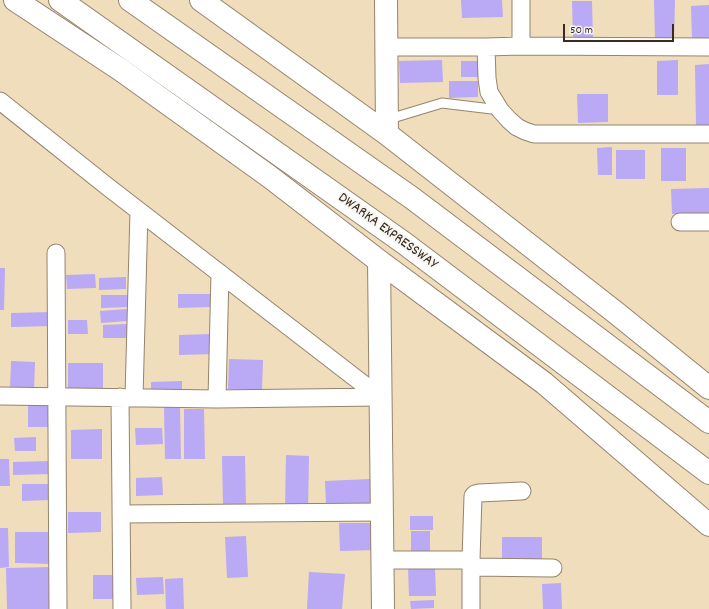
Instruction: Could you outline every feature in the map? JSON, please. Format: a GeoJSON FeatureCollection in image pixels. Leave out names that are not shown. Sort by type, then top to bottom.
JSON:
{"type":"FeatureCollection","features":[{"type":"Feature","properties":{"kind":"main road"},"geometry":{"type":"LineString","coordinates":[[15,0],[121,70],[238,153],[379,261],[544,383],[709,525]]}},
{"type":"Feature","properties":{"kind":"main road","name":"DWARKA EXPRESSWAY"},"geometry":{"type":"LineString","coordinates":[[60,0],[404,243],[709,473]]}},
{"type":"Feature","properties":{"kind":"main road"},"geometry":{"type":"LineString","coordinates":[[130,0],[412,198],[709,422]]}},
{"type":"Feature","properties":{"kind":"main road"},"geometry":{"type":"LineString","coordinates":[[202,0],[387,127],[709,388]]}},
{"type":"Feature","properties":{"kind":"main road"},"geometry":{"type":"LineString","coordinates":[[386,0],[387,127]]}},
{"type":"Feature","properties":{"kind":"main road"},"geometry":{"type":"LineString","coordinates":[[379,261],[383,609]]}},
{"type":"Feature","properties":{"kind":"street"},"geometry":{"type":"LineString","coordinates":[[521,0],[521,46]]}},
{"type":"Feature","properties":{"kind":"street"},"geometry":{"type":"LineString","coordinates":[[386,47],[709,47]]}},
{"type":"Feature","properties":{"kind":"street"},"geometry":{"type":"LineString","coordinates":[[486,47],[489,92],[500,110],[517,127],[534,134],[709,134]]}},
{"type":"Feature","properties":{"kind":"street"},"geometry":{"type":"LineString","coordinates":[[0,101],[139,211],[380,396]]}},
{"type":"Feature","properties":{"kind":"street"},"geometry":{"type":"LineString","coordinates":[[122,609],[121,514],[139,211]]}},
{"type":"Feature","properties":{"kind":"street"},"geometry":{"type":"LineString","coordinates":[[680,222],[709,222]]}},
{"type":"Feature","properties":{"kind":"street"},"geometry":{"type":"LineString","coordinates":[[56,253],[58,609]]}},
{"type":"Feature","properties":{"kind":"street"},"geometry":{"type":"LineString","coordinates":[[217,399],[220,273]]}},
{"type":"Feature","properties":{"kind":"street"},"geometry":{"type":"LineString","coordinates":[[0,396],[217,399],[380,396]]}},
{"type":"Feature","properties":{"kind":"street"},"geometry":{"type":"LineString","coordinates":[[471,609],[474,495],[479,493],[522,492]]}},
{"type":"Feature","properties":{"kind":"street"},"geometry":{"type":"LineString","coordinates":[[121,514],[382,512]]}},
{"type":"Feature","properties":{"kind":"street"},"geometry":{"type":"LineString","coordinates":[[382,560],[554,568]]}},
{"type":"Feature","properties":{"kind":"lane"},"geometry":{"type":"LineString","coordinates":[[387,127],[442,102],[500,110]]}},
{"type":"Feature","properties":{"kind":"building"},"geometry":{"type":"Polygon","coordinates":[[[461,0],[502,0],[503,17],[462,18],[461,0]]]}},
{"type":"Feature","properties":{"kind":"building"},"geometry":{"type":"Polygon","coordinates":[[[654,0],[675,0],[674,38],[655,38],[654,0]]]}},
{"type":"Feature","properties":{"kind":"building"},"geometry":{"type":"Polygon","coordinates":[[[572,1],[592,1],[593,39],[573,39],[572,1]]]}},
{"type":"Feature","properties":{"kind":"building"},"geometry":{"type":"Polygon","coordinates":[[[709,5],[709,39],[692,39],[691,6],[709,5]]]}},
{"type":"Feature","properties":{"kind":"building"},"geometry":{"type":"Polygon","coordinates":[[[442,60],[443,82],[400,83],[399,61],[442,60]]]}},
{"type":"Feature","properties":{"kind":"building"},"geometry":{"type":"Polygon","coordinates":[[[678,60],[678,95],[657,95],[657,61],[678,60]]]}},
{"type":"Feature","properties":{"kind":"building"},"geometry":{"type":"Polygon","coordinates":[[[461,61],[482,61],[482,77],[461,77],[461,61]]]}},
{"type":"Feature","properties":{"kind":"building"},"geometry":{"type":"Polygon","coordinates":[[[709,64],[709,126],[696,126],[695,65],[709,64]]]}},
{"type":"Feature","properties":{"kind":"building"},"geometry":{"type":"Polygon","coordinates":[[[449,81],[478,81],[478,97],[449,98],[449,81]]]}},
{"type":"Feature","properties":{"kind":"building"},"geometry":{"type":"Polygon","coordinates":[[[577,94],[608,94],[608,122],[578,123],[577,94]]]}},
{"type":"Feature","properties":{"kind":"building"},"geometry":{"type":"Polygon","coordinates":[[[612,147],[612,175],[598,175],[597,148],[612,147]]]}},
{"type":"Feature","properties":{"kind":"building"},"geometry":{"type":"Polygon","coordinates":[[[661,148],[686,148],[686,181],[661,181],[661,148]]]}},
{"type":"Feature","properties":{"kind":"building"},"geometry":{"type":"Polygon","coordinates":[[[616,150],[645,150],[645,179],[616,179],[616,150]]]}},
{"type":"Feature","properties":{"kind":"building"},"geometry":{"type":"Polygon","coordinates":[[[709,188],[709,214],[672,214],[671,189],[709,188]]]}},
{"type":"Feature","properties":{"kind":"building"},"geometry":{"type":"Polygon","coordinates":[[[0,268],[5,268],[4,310],[0,310],[0,268]]]}},
{"type":"Feature","properties":{"kind":"building"},"geometry":{"type":"Polygon","coordinates":[[[95,274],[96,288],[67,289],[66,275],[95,274]]]}},
{"type":"Feature","properties":{"kind":"building"},"geometry":{"type":"Polygon","coordinates":[[[126,277],[126,289],[99,290],[99,278],[126,277]]]}},
{"type":"Feature","properties":{"kind":"building"},"geometry":{"type":"Polygon","coordinates":[[[178,294],[211,294],[211,307],[178,308],[178,294]]]}},
{"type":"Feature","properties":{"kind":"building"},"geometry":{"type":"Polygon","coordinates":[[[101,295],[128,295],[128,307],[101,308],[101,295]]]}},
{"type":"Feature","properties":{"kind":"building"},"geometry":{"type":"Polygon","coordinates":[[[127,309],[127,321],[101,323],[100,311],[127,309]]]}},
{"type":"Feature","properties":{"kind":"building"},"geometry":{"type":"Polygon","coordinates":[[[53,312],[53,326],[11,327],[11,313],[53,312]]]}},
{"type":"Feature","properties":{"kind":"building"},"geometry":{"type":"Polygon","coordinates":[[[68,320],[87,320],[88,334],[68,334],[68,320]]]}},
{"type":"Feature","properties":{"kind":"building"},"geometry":{"type":"Polygon","coordinates":[[[127,324],[127,338],[103,338],[103,325],[127,324]]]}},
{"type":"Feature","properties":{"kind":"building"},"geometry":{"type":"Polygon","coordinates":[[[213,334],[213,354],[179,355],[179,335],[213,334]]]}},
{"type":"Feature","properties":{"kind":"building"},"geometry":{"type":"Polygon","coordinates":[[[229,359],[263,360],[262,390],[228,389],[229,359]]]}},
{"type":"Feature","properties":{"kind":"building"},"geometry":{"type":"Polygon","coordinates":[[[11,361],[35,362],[34,391],[10,390],[11,361]]]}},
{"type":"Feature","properties":{"kind":"building"},"geometry":{"type":"Polygon","coordinates":[[[68,363],[103,363],[103,388],[68,389],[68,363]]]}},
{"type":"Feature","properties":{"kind":"building"},"geometry":{"type":"Polygon","coordinates":[[[182,381],[182,394],[151,394],[151,382],[182,381]]]}},
{"type":"Feature","properties":{"kind":"building"},"geometry":{"type":"Polygon","coordinates":[[[28,402],[49,402],[49,427],[28,427],[28,402]]]}},
{"type":"Feature","properties":{"kind":"building"},"geometry":{"type":"Polygon","coordinates":[[[164,407],[180,407],[181,459],[165,459],[164,407]]]}},
{"type":"Feature","properties":{"kind":"building"},"geometry":{"type":"Polygon","coordinates":[[[184,409],[204,409],[205,459],[184,459],[184,409]]]}},
{"type":"Feature","properties":{"kind":"building"},"geometry":{"type":"Polygon","coordinates":[[[135,428],[162,428],[163,444],[136,445],[135,428]]]}},
{"type":"Feature","properties":{"kind":"building"},"geometry":{"type":"Polygon","coordinates":[[[102,429],[102,459],[71,459],[71,430],[102,429]]]}},
{"type":"Feature","properties":{"kind":"building"},"geometry":{"type":"Polygon","coordinates":[[[36,437],[36,451],[15,451],[14,438],[36,437]]]}},
{"type":"Feature","properties":{"kind":"building"},"geometry":{"type":"Polygon","coordinates":[[[286,455],[309,456],[308,511],[285,511],[286,455]]]}},
{"type":"Feature","properties":{"kind":"building"},"geometry":{"type":"Polygon","coordinates":[[[222,456],[245,456],[246,504],[223,504],[222,456]]]}},
{"type":"Feature","properties":{"kind":"building"},"geometry":{"type":"Polygon","coordinates":[[[0,459],[9,459],[10,486],[0,486],[0,459]]]}},
{"type":"Feature","properties":{"kind":"building"},"geometry":{"type":"Polygon","coordinates":[[[52,461],[52,474],[13,475],[13,462],[52,461]]]}},
{"type":"Feature","properties":{"kind":"building"},"geometry":{"type":"Polygon","coordinates":[[[162,477],[163,495],[136,496],[136,478],[162,477]]]}},
{"type":"Feature","properties":{"kind":"building"},"geometry":{"type":"Polygon","coordinates":[[[370,479],[371,503],[326,505],[325,481],[370,479]]]}},
{"type":"Feature","properties":{"kind":"building"},"geometry":{"type":"Polygon","coordinates":[[[22,484],[49,484],[49,500],[22,501],[22,484]]]}},
{"type":"Feature","properties":{"kind":"building"},"geometry":{"type":"Polygon","coordinates":[[[68,512],[101,512],[101,532],[68,533],[68,512]]]}},
{"type":"Feature","properties":{"kind":"building"},"geometry":{"type":"Polygon","coordinates":[[[410,516],[433,516],[433,530],[410,530],[410,516]]]}},
{"type":"Feature","properties":{"kind":"building"},"geometry":{"type":"Polygon","coordinates":[[[339,523],[375,523],[376,550],[340,551],[339,523]]]}},
{"type":"Feature","properties":{"kind":"building"},"geometry":{"type":"Polygon","coordinates":[[[0,528],[8,528],[9,567],[0,568],[0,528]]]}},
{"type":"Feature","properties":{"kind":"building"},"geometry":{"type":"Polygon","coordinates":[[[411,531],[430,531],[430,551],[411,551],[411,531]]]}},
{"type":"Feature","properties":{"kind":"building"},"geometry":{"type":"Polygon","coordinates":[[[15,532],[52,532],[52,564],[15,563],[15,532]]]}},
{"type":"Feature","properties":{"kind":"building"},"geometry":{"type":"Polygon","coordinates":[[[246,536],[248,577],[227,578],[225,537],[246,536]]]}},
{"type":"Feature","properties":{"kind":"building"},"geometry":{"type":"Polygon","coordinates":[[[502,537],[542,537],[542,565],[502,565],[502,537]]]}},
{"type":"Feature","properties":{"kind":"building"},"geometry":{"type":"Polygon","coordinates":[[[53,567],[54,609],[7,609],[6,568],[53,567]]]}},
{"type":"Feature","properties":{"kind":"building"},"geometry":{"type":"Polygon","coordinates":[[[408,568],[435,568],[436,596],[409,596],[408,568]]]}},
{"type":"Feature","properties":{"kind":"building"},"geometry":{"type":"Polygon","coordinates":[[[309,572],[345,574],[342,609],[307,609],[309,572]]]}},
{"type":"Feature","properties":{"kind":"building"},"geometry":{"type":"Polygon","coordinates":[[[93,575],[115,575],[116,599],[93,599],[93,575]]]}},
{"type":"Feature","properties":{"kind":"building"},"geometry":{"type":"Polygon","coordinates":[[[163,577],[164,594],[137,595],[136,578],[163,577]]]}},
{"type":"Feature","properties":{"kind":"building"},"geometry":{"type":"Polygon","coordinates":[[[183,578],[184,609],[166,609],[165,579],[183,578]]]}},
{"type":"Feature","properties":{"kind":"building"},"geometry":{"type":"Polygon","coordinates":[[[561,583],[562,609],[543,609],[542,584],[561,583]]]}},
{"type":"Feature","properties":{"kind":"building"},"geometry":{"type":"Polygon","coordinates":[[[434,600],[434,608],[411,609],[410,601],[434,600]]]}}]}
